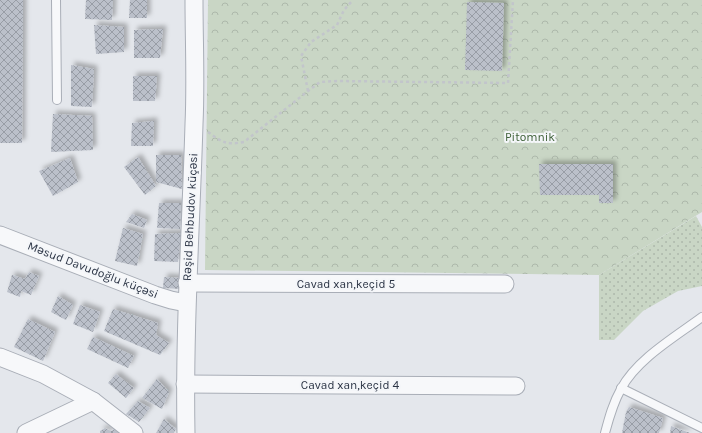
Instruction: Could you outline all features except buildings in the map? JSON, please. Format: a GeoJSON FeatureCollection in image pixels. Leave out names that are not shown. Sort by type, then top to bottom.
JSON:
{"type":"FeatureCollection","features":[{"type":"Feature","properties":{"kind":"street","name":"Rəşid Behbudov küçəsi"},"geometry":{"type":"LineString","coordinates":[[186,433],[186,303],[194,122],[194,0]]}},
{"type":"Feature","properties":{"kind":"street","name":"Məsud Davudoğlu küçəsi"},"geometry":{"type":"LineString","coordinates":[[0,235],[155,295],[186,303]]}},
{"type":"Feature","properties":{"kind":"street","name":"Cavad xan,keçid 5"},"geometry":{"type":"LineString","coordinates":[[187,283],[505,284]]}},
{"type":"Feature","properties":{"kind":"street"},"geometry":{"type":"LineString","coordinates":[[0,357],[43,374],[93,401],[134,433]]}},
{"type":"Feature","properties":{"kind":"street","name":"Cavad xan,keçid 4"},"geometry":{"type":"LineString","coordinates":[[185,384],[516,386]]}},
{"type":"Feature","properties":{"kind":"street"},"geometry":{"type":"LineString","coordinates":[[26,433],[93,401]]}},
{"type":"Feature","properties":{"kind":"lane"},"geometry":{"type":"LineString","coordinates":[[56,0],[57,100]]}},
{"type":"Feature","properties":{"kind":"lane"},"geometry":{"type":"LineString","coordinates":[[605,433],[612,408],[621,388],[645,360],[702,317]]}},
{"type":"Feature","properties":{"kind":"lane"},"geometry":{"type":"LineString","coordinates":[[621,388],[702,428]]}},
{"type":"Feature","properties":{"kind":"path"},"geometry":{"type":"LineString","coordinates":[[308,91],[301,56],[311,42],[337,25],[344,10],[353,0]]}},
{"type":"Feature","properties":{"kind":"path"},"geometry":{"type":"LineString","coordinates":[[194,122],[220,140],[231,144],[244,142],[320,82],[508,83],[514,0]]}},
{"type":"Feature","properties":{"kind":"green space","name":"Pitomnik"},"geometry":{"type":"Polygon","coordinates":[[[208,0],[702,0],[702,212],[599,275],[205,270],[208,0]]]}},
{"type":"Feature","properties":{"kind":"green space"},"geometry":{"type":"Polygon","coordinates":[[[696,216],[702,227],[702,286],[678,291],[643,311],[614,340],[599,340],[599,275],[696,216]]]}}]}
